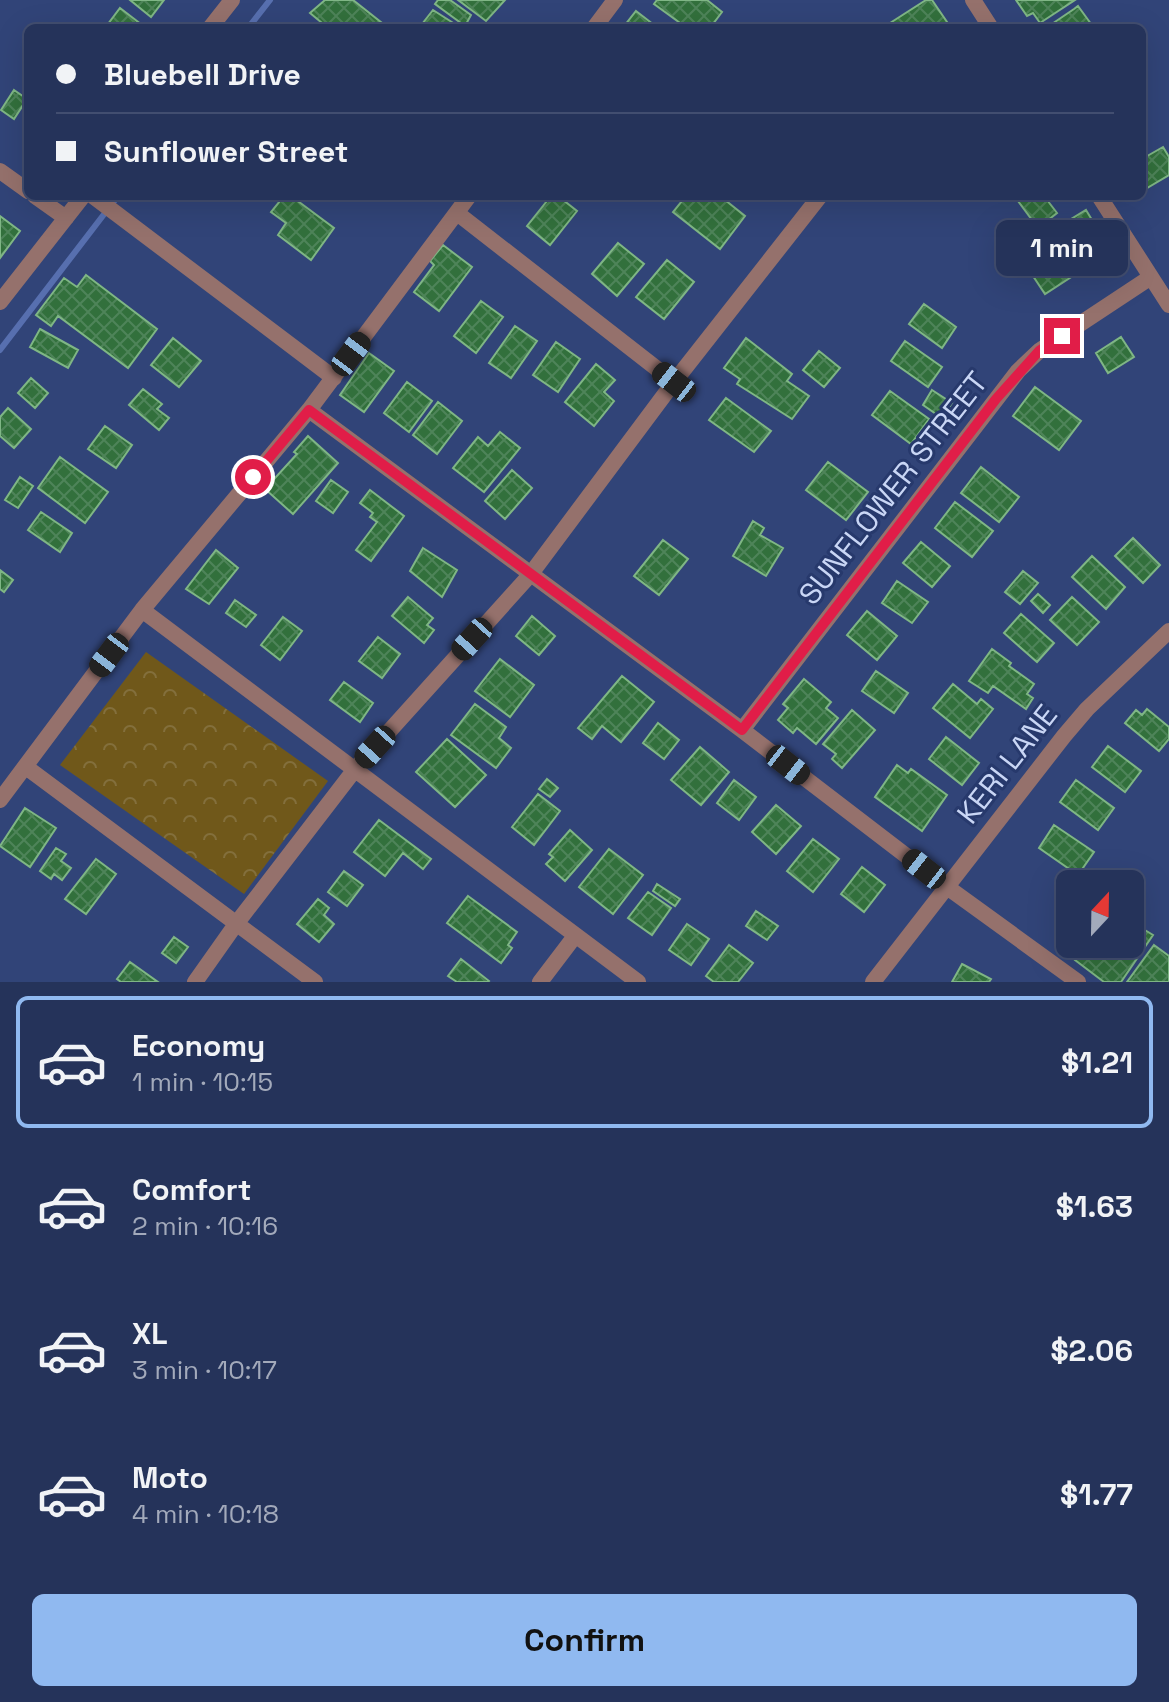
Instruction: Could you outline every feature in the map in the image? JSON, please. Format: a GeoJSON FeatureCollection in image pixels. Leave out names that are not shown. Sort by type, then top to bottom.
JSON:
{"type":"FeatureCollection","features":[{"type":"Feature","properties":{"kind":"street"},"geometry":{"type":"LineString","coordinates":[[213,24],[232,0]]}},
{"type":"Feature","properties":{"kind":"street"},"geometry":{"type":"LineString","coordinates":[[597,24],[615,0]]}},
{"type":"Feature","properties":{"kind":"street"},"geometry":{"type":"LineString","coordinates":[[973,0],[988,24]]}},
{"type":"Feature","properties":{"kind":"street"},"geometry":{"type":"LineString","coordinates":[[0,171],[24,188]]}},
{"type":"Feature","properties":{"kind":"street"},"geometry":{"type":"LineString","coordinates":[[41,200],[66,218]]}},
{"type":"Feature","properties":{"kind":"street"},"geometry":{"type":"LineString","coordinates":[[0,302],[80,200]]}},
{"type":"Feature","properties":{"kind":"street"},"geometry":{"type":"LineString","coordinates":[[98,200],[334,378]]}},
{"type":"Feature","properties":{"kind":"street"},"geometry":{"type":"LineString","coordinates":[[0,800],[142,610],[334,378],[466,200]]}},
{"type":"Feature","properties":{"kind":"street"},"geometry":{"type":"LineString","coordinates":[[195,982],[356,768],[530,575],[674,382],[817,200]]}},
{"type":"Feature","properties":{"kind":"street"},"geometry":{"type":"LineString","coordinates":[[1102,200],[1169,305]]}},
{"type":"Feature","properties":{"kind":"street"},"geometry":{"type":"LineString","coordinates":[[457,213],[674,382]]}},
{"type":"Feature","properties":{"kind":"street","name":"SUNFLOWER STREET"},"geometry":{"type":"LineString","coordinates":[[742,730],[1018,371],[1039,351],[1151,277]]}},
{"type":"Feature","properties":{"kind":"street"},"geometry":{"type":"LineString","coordinates":[[309,410],[1078,982]]}},
{"type":"Feature","properties":{"kind":"street"},"geometry":{"type":"LineString","coordinates":[[142,610],[638,982]]}},
{"type":"Feature","properties":{"kind":"street","name":"KERI LANE"},"geometry":{"type":"LineString","coordinates":[[873,982],[1072,727],[1169,631]]}},
{"type":"Feature","properties":{"kind":"street"},"geometry":{"type":"LineString","coordinates":[[26,767],[315,982]]}},
{"type":"Feature","properties":{"kind":"street"},"geometry":{"type":"LineString","coordinates":[[540,982],[575,936]]}},
{"type":"Feature","properties":{"kind":"green space"},"geometry":{"type":"Polygon","coordinates":[[[146,652],[328,781],[244,894],[60,765],[146,652]]]}},
{"type":"Feature","properties":{"kind":"building"},"geometry":{"type":"Polygon","coordinates":[[[130,0],[164,0],[151,17],[130,0]]]}},
{"type":"Feature","properties":{"kind":"building"},"geometry":{"type":"Polygon","coordinates":[[[325,0],[353,0],[382,23],[323,24],[310,13],[325,0]]]}},
{"type":"Feature","properties":{"kind":"building"},"geometry":{"type":"Polygon","coordinates":[[[438,0],[450,0],[471,15],[466,24],[462,24],[435,4],[438,0]]]}},
{"type":"Feature","properties":{"kind":"building"},"geometry":{"type":"Polygon","coordinates":[[[458,0],[505,0],[486,21],[458,0]]]}},
{"type":"Feature","properties":{"kind":"building"},"geometry":{"type":"Polygon","coordinates":[[[657,0],[707,0],[722,12],[713,24],[682,24],[654,4],[657,0]]]}},
{"type":"Feature","properties":{"kind":"building"},"geometry":{"type":"Polygon","coordinates":[[[926,0],[932,0],[947,22],[944,24],[889,24],[926,0]]]}},
{"type":"Feature","properties":{"kind":"building"},"geometry":{"type":"Polygon","coordinates":[[[1016,0],[1075,0],[1040,23],[1033,13],[1027,16],[1016,0]]]}},
{"type":"Feature","properties":{"kind":"building"},"geometry":{"type":"Polygon","coordinates":[[[1078,6],[1091,24],[1052,24],[1078,6]]]}},
{"type":"Feature","properties":{"kind":"building"},"geometry":{"type":"Polygon","coordinates":[[[120,8],[141,24],[108,24],[120,8]]]}},
{"type":"Feature","properties":{"kind":"building"},"geometry":{"type":"Polygon","coordinates":[[[433,10],[455,24],[422,24],[433,10]]]}},
{"type":"Feature","properties":{"kind":"building"},"geometry":{"type":"Polygon","coordinates":[[[636,11],[653,24],[626,24],[636,11]]]}},
{"type":"Feature","properties":{"kind":"building"},"geometry":{"type":"Polygon","coordinates":[[[14,90],[24,97],[24,104],[14,119],[1,110],[14,90]]]}},
{"type":"Feature","properties":{"kind":"building"},"geometry":{"type":"Polygon","coordinates":[[[1163,147],[1169,157],[1169,175],[1146,189],[1146,157],[1163,147]]]}},
{"type":"Feature","properties":{"kind":"building"},"geometry":{"type":"Polygon","coordinates":[[[281,200],[296,200],[334,228],[311,260],[278,235],[286,223],[271,212],[281,200]]]}},
{"type":"Feature","properties":{"kind":"building"},"geometry":{"type":"Polygon","coordinates":[[[548,200],[563,200],[577,211],[550,245],[527,226],[548,200]]]}},
{"type":"Feature","properties":{"kind":"building"},"geometry":{"type":"Polygon","coordinates":[[[683,200],[725,200],[745,216],[720,249],[673,212],[683,200]]]}},
{"type":"Feature","properties":{"kind":"building"},"geometry":{"type":"Polygon","coordinates":[[[1017,200],[1047,200],[1057,213],[1038,228],[1017,200]]]}},
{"type":"Feature","properties":{"kind":"building"},"geometry":{"type":"Polygon","coordinates":[[[1086,210],[1098,230],[1065,250],[1053,230],[1086,210]]]}},
{"type":"Feature","properties":{"kind":"building"},"geometry":{"type":"Polygon","coordinates":[[[0,216],[20,231],[0,258],[0,216]]]}},
{"type":"Feature","properties":{"kind":"building"},"geometry":{"type":"Polygon","coordinates":[[[618,243],[644,264],[617,296],[592,274],[618,243]]]}},
{"type":"Feature","properties":{"kind":"building"},"geometry":{"type":"Polygon","coordinates":[[[443,245],[472,267],[439,311],[414,292],[434,265],[430,261],[443,245]]]}},
{"type":"Feature","properties":{"kind":"building"},"geometry":{"type":"Polygon","coordinates":[[[1063,248],[1079,272],[1045,294],[1029,270],[1063,248]]]}},
{"type":"Feature","properties":{"kind":"building"},"geometry":{"type":"Polygon","coordinates":[[[667,260],[694,282],[664,319],[636,297],[667,260]]]}},
{"type":"Feature","properties":{"kind":"building"},"geometry":{"type":"Polygon","coordinates":[[[86,275],[157,329],[128,368],[58,316],[51,326],[36,315],[64,278],[77,287],[86,275]]]}},
{"type":"Feature","properties":{"kind":"building"},"geometry":{"type":"Polygon","coordinates":[[[481,301],[503,317],[476,353],[454,336],[481,301]]]}},
{"type":"Feature","properties":{"kind":"building"},"geometry":{"type":"Polygon","coordinates":[[[924,304],[956,327],[942,348],[909,324],[924,304]]]}},
{"type":"Feature","properties":{"kind":"building"},"geometry":{"type":"Polygon","coordinates":[[[515,326],[537,341],[511,378],[489,363],[515,326]]]}},
{"type":"Feature","properties":{"kind":"building"},"geometry":{"type":"Polygon","coordinates":[[[40,329],[78,350],[68,368],[30,347],[40,329]]]}},
{"type":"Feature","properties":{"kind":"building"},"geometry":{"type":"Polygon","coordinates":[[[1121,337],[1134,357],[1108,373],[1096,353],[1121,337]]]}},
{"type":"Feature","properties":{"kind":"building"},"geometry":{"type":"Polygon","coordinates":[[[173,338],[201,361],[179,387],[151,365],[173,338]]]}},
{"type":"Feature","properties":{"kind":"building"},"geometry":{"type":"Polygon","coordinates":[[[746,338],[792,374],[787,381],[809,396],[792,419],[737,384],[740,379],[724,368],[746,338]]]}},
{"type":"Feature","properties":{"kind":"building"},"geometry":{"type":"Polygon","coordinates":[[[905,341],[942,367],[928,387],[891,361],[905,341]]]}},
{"type":"Feature","properties":{"kind":"building"},"geometry":{"type":"Polygon","coordinates":[[[556,342],[580,359],[558,392],[533,375],[556,342]]]}},
{"type":"Feature","properties":{"kind":"building"},"geometry":{"type":"Polygon","coordinates":[[[819,351],[840,368],[824,387],[803,370],[819,351]]]}},
{"type":"Feature","properties":{"kind":"building"},"geometry":{"type":"Polygon","coordinates":[[[369,353],[394,371],[364,412],[340,395],[369,353]]]}},
{"type":"Feature","properties":{"kind":"building"},"geometry":{"type":"Polygon","coordinates":[[[596,364],[615,380],[604,392],[614,401],[594,426],[565,402],[596,364]]]}},
{"type":"Feature","properties":{"kind":"building"},"geometry":{"type":"Polygon","coordinates":[[[31,378],[48,393],[35,408],[18,393],[31,378]]]}},
{"type":"Feature","properties":{"kind":"building"},"geometry":{"type":"Polygon","coordinates":[[[407,382],[432,401],[409,432],[384,413],[407,382]]]}},
{"type":"Feature","properties":{"kind":"building"},"geometry":{"type":"Polygon","coordinates":[[[1035,387],[1081,421],[1059,450],[1013,416],[1035,387]]]}},
{"type":"Feature","properties":{"kind":"building"},"geometry":{"type":"Polygon","coordinates":[[[143,389],[162,404],[157,409],[169,418],[159,430],[129,405],[143,389]]]}},
{"type":"Feature","properties":{"kind":"building"},"geometry":{"type":"Polygon","coordinates":[[[932,390],[952,403],[942,418],[923,405],[932,390]]]}},
{"type":"Feature","properties":{"kind":"building"},"geometry":{"type":"Polygon","coordinates":[[[890,391],[929,419],[911,444],[872,415],[890,391]]]}},
{"type":"Feature","properties":{"kind":"building"},"geometry":{"type":"Polygon","coordinates":[[[726,398],[771,431],[754,452],[709,420],[726,398]]]}},
{"type":"Feature","properties":{"kind":"building"},"geometry":{"type":"Polygon","coordinates":[[[438,402],[462,421],[437,454],[413,435],[438,402]]]}},
{"type":"Feature","properties":{"kind":"building"},"geometry":{"type":"Polygon","coordinates":[[[8,408],[31,429],[14,448],[0,436],[0,417],[8,408]]]}},
{"type":"Feature","properties":{"kind":"building"},"geometry":{"type":"Polygon","coordinates":[[[105,426],[132,445],[116,468],[88,449],[105,426]]]}},
{"type":"Feature","properties":{"kind":"building"},"geometry":{"type":"Polygon","coordinates":[[[500,432],[520,448],[484,492],[453,468],[478,437],[488,446],[500,432]]]}},
{"type":"Feature","properties":{"kind":"building"},"geometry":{"type":"Polygon","coordinates":[[[308,436],[338,463],[293,514],[265,489],[297,454],[294,452],[308,436]]]}},
{"type":"Feature","properties":{"kind":"building"},"geometry":{"type":"Polygon","coordinates":[[[60,457],[108,492],[85,523],[38,488],[60,457]]]}},
{"type":"Feature","properties":{"kind":"building"},"geometry":{"type":"Polygon","coordinates":[[[828,462],[868,492],[846,520],[806,490],[828,462]]]}},
{"type":"Feature","properties":{"kind":"building"},"geometry":{"type":"Polygon","coordinates":[[[981,467],[1019,497],[999,522],[961,493],[981,467]]]}},
{"type":"Feature","properties":{"kind":"building"},"geometry":{"type":"Polygon","coordinates":[[[512,470],[532,488],[505,519],[485,501],[512,470]]]}},
{"type":"Feature","properties":{"kind":"building"},"geometry":{"type":"Polygon","coordinates":[[[20,477],[33,486],[18,508],[5,500],[20,477]]]}},
{"type":"Feature","properties":{"kind":"building"},"geometry":{"type":"Polygon","coordinates":[[[331,480],[348,492],[333,513],[316,501],[331,480]]]}},
{"type":"Feature","properties":{"kind":"building"},"geometry":{"type":"Polygon","coordinates":[[[370,490],[404,516],[371,561],[356,550],[377,522],[370,517],[373,513],[360,503],[370,490]]]}},
{"type":"Feature","properties":{"kind":"building"},"geometry":{"type":"Polygon","coordinates":[[[955,502],[993,531],[972,557],[935,528],[955,502]]]}},
{"type":"Feature","properties":{"kind":"building"},"geometry":{"type":"Polygon","coordinates":[[[41,512],[72,533],[60,552],[28,530],[41,512]]]}},
{"type":"Feature","properties":{"kind":"building"},"geometry":{"type":"Polygon","coordinates":[[[753,521],[764,528],[760,535],[783,548],[766,576],[733,556],[753,521]]]}},
{"type":"Feature","properties":{"kind":"building"},"geometry":{"type":"Polygon","coordinates":[[[1133,538],[1160,565],[1143,583],[1115,556],[1133,538]]]}},
{"type":"Feature","properties":{"kind":"building"},"geometry":{"type":"Polygon","coordinates":[[[663,540],[688,559],[659,595],[634,576],[663,540]]]}},
{"type":"Feature","properties":{"kind":"building"},"geometry":{"type":"Polygon","coordinates":[[[921,542],[950,566],[932,587],[903,563],[921,542]]]}},
{"type":"Feature","properties":{"kind":"building"},"geometry":{"type":"Polygon","coordinates":[[[423,548],[457,570],[442,597],[410,571],[423,548]]]}},
{"type":"Feature","properties":{"kind":"building"},"geometry":{"type":"Polygon","coordinates":[[[216,550],[238,568],[209,604],[186,589],[216,550]]]}},
{"type":"Feature","properties":{"kind":"building"},"geometry":{"type":"Polygon","coordinates":[[[1092,556],[1125,587],[1106,609],[1072,577],[1092,556]]]}},
{"type":"Feature","properties":{"kind":"building"},"geometry":{"type":"Polygon","coordinates":[[[0,570],[13,580],[4,592],[0,589],[0,570]]]}},
{"type":"Feature","properties":{"kind":"building"},"geometry":{"type":"Polygon","coordinates":[[[1023,571],[1038,583],[1020,604],[1005,592],[1023,571]]]}},
{"type":"Feature","properties":{"kind":"building"},"geometry":{"type":"Polygon","coordinates":[[[897,581],[928,602],[912,623],[882,603],[897,581]]]}},
{"type":"Feature","properties":{"kind":"building"},"geometry":{"type":"Polygon","coordinates":[[[1038,594],[1050,605],[1043,613],[1031,601],[1038,594]]]}},
{"type":"Feature","properties":{"kind":"building"},"geometry":{"type":"Polygon","coordinates":[[[408,597],[433,618],[427,625],[434,630],[424,643],[392,616],[408,597]]]}},
{"type":"Feature","properties":{"kind":"building"},"geometry":{"type":"Polygon","coordinates":[[[1072,597],[1099,622],[1077,645],[1050,620],[1072,597]]]}},
{"type":"Feature","properties":{"kind":"building"},"geometry":{"type":"Polygon","coordinates":[[[235,600],[256,615],[246,627],[226,613],[235,600]]]}},
{"type":"Feature","properties":{"kind":"building"},"geometry":{"type":"Polygon","coordinates":[[[867,611],[897,636],[877,660],[847,635],[867,611]]]}},
{"type":"Feature","properties":{"kind":"building"},"geometry":{"type":"Polygon","coordinates":[[[1021,614],[1054,643],[1037,662],[1004,633],[1021,614]]]}},
{"type":"Feature","properties":{"kind":"building"},"geometry":{"type":"Polygon","coordinates":[[[532,616],[555,636],[539,655],[516,636],[532,616]]]}},
{"type":"Feature","properties":{"kind":"building"},"geometry":{"type":"Polygon","coordinates":[[[283,617],[302,631],[280,660],[261,645],[283,617]]]}},
{"type":"Feature","properties":{"kind":"building"},"geometry":{"type":"Polygon","coordinates":[[[378,637],[400,654],[382,678],[359,661],[378,637]]]}},
{"type":"Feature","properties":{"kind":"building"},"geometry":{"type":"Polygon","coordinates":[[[992,649],[1034,684],[1027,694],[1033,698],[1026,709],[993,686],[988,693],[969,681],[992,649]]]}},
{"type":"Feature","properties":{"kind":"building"},"geometry":{"type":"Polygon","coordinates":[[[500,659],[534,685],[510,717],[475,691],[500,659]]]}},
{"type":"Feature","properties":{"kind":"building"},"geometry":{"type":"Polygon","coordinates":[[[876,671],[908,693],[894,713],[862,691],[876,671]]]}},
{"type":"Feature","properties":{"kind":"building"},"geometry":{"type":"Polygon","coordinates":[[[622,676],[654,702],[621,742],[602,726],[592,739],[578,728],[622,676]]]}},
{"type":"Feature","properties":{"kind":"building"},"geometry":{"type":"Polygon","coordinates":[[[804,679],[831,702],[826,708],[838,718],[816,744],[797,728],[793,733],[778,720],[788,708],[783,704],[804,679]]]}},
{"type":"Feature","properties":{"kind":"building"},"geometry":{"type":"Polygon","coordinates":[[[344,682],[373,703],[360,722],[330,700],[344,682]]]}},
{"type":"Feature","properties":{"kind":"building"},"geometry":{"type":"Polygon","coordinates":[[[953,684],[977,704],[981,699],[993,709],[970,738],[933,708],[953,684]]]}},
{"type":"Feature","properties":{"kind":"building"},"geometry":{"type":"Polygon","coordinates":[[[475,704],[506,727],[499,738],[511,748],[496,768],[451,735],[475,704]]]}},
{"type":"Feature","properties":{"kind":"building"},"geometry":{"type":"Polygon","coordinates":[[[1147,709],[1169,727],[1169,739],[1159,751],[1125,723],[1136,710],[1142,715],[1147,709]]]}},
{"type":"Feature","properties":{"kind":"building"},"geometry":{"type":"Polygon","coordinates":[[[852,710],[875,730],[842,768],[832,759],[836,754],[823,744],[852,710]]]}},
{"type":"Feature","properties":{"kind":"building"},"geometry":{"type":"Polygon","coordinates":[[[658,723],[679,740],[664,759],[643,743],[658,723]]]}},
{"type":"Feature","properties":{"kind":"building"},"geometry":{"type":"Polygon","coordinates":[[[946,737],[979,763],[962,785],[929,759],[946,737]]]}},
{"type":"Feature","properties":{"kind":"building"},"geometry":{"type":"Polygon","coordinates":[[[447,739],[486,775],[455,807],[416,772],[447,739]]]}},
{"type":"Feature","properties":{"kind":"building"},"geometry":{"type":"Polygon","coordinates":[[[1108,746],[1141,771],[1125,792],[1092,767],[1108,746]]]}},
{"type":"Feature","properties":{"kind":"building"},"geometry":{"type":"Polygon","coordinates":[[[700,747],[729,772],[701,805],[671,780],[700,747]]]}},
{"type":"Feature","properties":{"kind":"building"},"geometry":{"type":"Polygon","coordinates":[[[897,765],[908,773],[911,769],[947,795],[922,831],[875,797],[897,765]]]}},
{"type":"Feature","properties":{"kind":"building"},"geometry":{"type":"Polygon","coordinates":[[[547,779],[558,788],[550,797],[539,789],[547,779]]]}},
{"type":"Feature","properties":{"kind":"building"},"geometry":{"type":"Polygon","coordinates":[[[734,780],[756,797],[739,820],[717,803],[734,780]]]}},
{"type":"Feature","properties":{"kind":"building"},"geometry":{"type":"Polygon","coordinates":[[[1076,780],[1114,808],[1098,830],[1060,802],[1076,780]]]}},
{"type":"Feature","properties":{"kind":"building"},"geometry":{"type":"Polygon","coordinates":[[[538,794],[560,811],[534,845],[512,827],[538,794]]]}},
{"type":"Feature","properties":{"kind":"building"},"geometry":{"type":"Polygon","coordinates":[[[776,805],[801,826],[776,854],[752,832],[776,805]]]}},
{"type":"Feature","properties":{"kind":"building"},"geometry":{"type":"Polygon","coordinates":[[[25,808],[56,828],[30,867],[0,846],[25,808]]]}},
{"type":"Feature","properties":{"kind":"building"},"geometry":{"type":"Polygon","coordinates":[[[379,820],[431,859],[423,869],[403,853],[385,876],[354,852],[379,820]]]}},
{"type":"Feature","properties":{"kind":"building"},"geometry":{"type":"Polygon","coordinates":[[[1054,825],[1094,852],[1081,870],[1071,870],[1039,848],[1054,825]]]}},
{"type":"Feature","properties":{"kind":"building"},"geometry":{"type":"Polygon","coordinates":[[[570,830],[592,850],[565,881],[546,864],[553,857],[549,854],[570,830]]]}},
{"type":"Feature","properties":{"kind":"building"},"geometry":{"type":"Polygon","coordinates":[[[813,839],[839,859],[813,892],[787,871],[813,839]]]}},
{"type":"Feature","properties":{"kind":"building"},"geometry":{"type":"Polygon","coordinates":[[[56,848],[66,854],[61,861],[71,868],[62,880],[54,874],[51,879],[40,871],[56,848]]]}},
{"type":"Feature","properties":{"kind":"building"},"geometry":{"type":"Polygon","coordinates":[[[609,849],[643,875],[613,914],[579,887],[609,849]]]}},
{"type":"Feature","properties":{"kind":"building"},"geometry":{"type":"Polygon","coordinates":[[[96,859],[116,874],[86,914],[65,899],[96,859]]]}},
{"type":"Feature","properties":{"kind":"building"},"geometry":{"type":"Polygon","coordinates":[[[862,867],[885,885],[864,912],[841,894],[862,867]]]}},
{"type":"Feature","properties":{"kind":"building"},"geometry":{"type":"Polygon","coordinates":[[[344,871],[363,885],[347,906],[328,892],[344,871]]]}},
{"type":"Feature","properties":{"kind":"building"},"geometry":{"type":"Polygon","coordinates":[[[657,884],[680,899],[675,906],[653,891],[657,884]]]}},
{"type":"Feature","properties":{"kind":"building"},"geometry":{"type":"Polygon","coordinates":[[[648,892],[671,908],[652,935],[628,918],[648,892]]]}},
{"type":"Feature","properties":{"kind":"building"},"geometry":{"type":"Polygon","coordinates":[[[468,896],[517,932],[508,945],[512,948],[501,963],[447,923],[468,896]]]}},
{"type":"Feature","properties":{"kind":"building"},"geometry":{"type":"Polygon","coordinates":[[[318,899],[329,908],[324,915],[334,924],[319,942],[297,924],[318,899]]]}},
{"type":"Feature","properties":{"kind":"building"},"geometry":{"type":"Polygon","coordinates":[[[756,911],[778,926],[767,940],[746,926],[756,911]]]}},
{"type":"Feature","properties":{"kind":"building"},"geometry":{"type":"Polygon","coordinates":[[[687,924],[709,939],[691,965],[669,950],[687,924]]]}},
{"type":"Feature","properties":{"kind":"building"},"geometry":{"type":"Polygon","coordinates":[[[1144,930],[1153,935],[1144,948],[1144,930]]]}},
{"type":"Feature","properties":{"kind":"building"},"geometry":{"type":"Polygon","coordinates":[[[174,937],[188,947],[176,963],[162,953],[174,937]]]}},
{"type":"Feature","properties":{"kind":"building"},"geometry":{"type":"Polygon","coordinates":[[[729,945],[753,963],[738,982],[714,982],[706,976],[729,945]]]}},
{"type":"Feature","properties":{"kind":"building"},"geometry":{"type":"Polygon","coordinates":[[[1154,945],[1169,956],[1169,982],[1127,982],[1154,945]]]}},
{"type":"Feature","properties":{"kind":"building"},"geometry":{"type":"Polygon","coordinates":[[[1137,958],[1121,982],[1104,982],[1075,960],[1137,958]]]}},
{"type":"Feature","properties":{"kind":"building"},"geometry":{"type":"Polygon","coordinates":[[[461,959],[489,981],[457,982],[448,976],[461,959]]]}},
{"type":"Feature","properties":{"kind":"building"},"geometry":{"type":"Polygon","coordinates":[[[130,962],[158,982],[121,982],[117,979],[130,962]]]}},
{"type":"Feature","properties":{"kind":"building"},"geometry":{"type":"Polygon","coordinates":[[[962,964],[991,979],[989,982],[952,982],[962,964]]]}},
{"type":"Feature","properties":{"kind":"waterway"},"geometry":{"type":"LineString","coordinates":[[251,24],[270,0]]}},
{"type":"Feature","properties":{"kind":"waterway"},"geometry":{"type":"LineString","coordinates":[[0,350],[115,200]]}},
{"type":"Feature","properties":{"kind":"route"},"geometry":{"type":"LineString","coordinates":[[253,477],[309,410],[742,730],[1018,371],[1039,351],[1062,336]]}}]}
